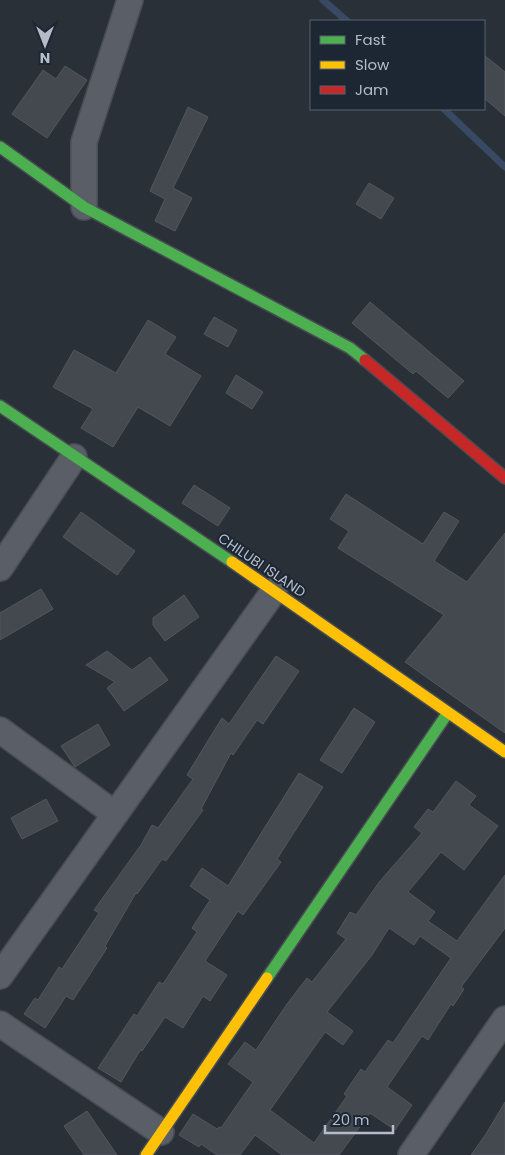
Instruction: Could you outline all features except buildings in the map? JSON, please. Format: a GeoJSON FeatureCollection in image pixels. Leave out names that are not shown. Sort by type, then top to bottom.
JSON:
{"type":"FeatureCollection","features":[{"type":"Feature","properties":{"kind":"street"},"geometry":{"type":"LineString","coordinates":[[84,207],[84,142],[130,0]]}},
{"type":"Feature","properties":{"kind":"street"},"geometry":{"type":"LineString","coordinates":[[0,147],[84,207],[350,348],[505,478]]}},
{"type":"Feature","properties":{"kind":"street","name":"CHILUBI ISLAND"},"geometry":{"type":"LineString","coordinates":[[0,406],[274,591],[447,714],[505,752]]}},
{"type":"Feature","properties":{"kind":"street"},"geometry":{"type":"LineString","coordinates":[[0,568],[74,457]]}},
{"type":"Feature","properties":{"kind":"street"},"geometry":{"type":"LineString","coordinates":[[0,976],[274,591]]}},
{"type":"Feature","properties":{"kind":"street"},"geometry":{"type":"LineString","coordinates":[[146,1155],[447,714]]}},
{"type":"Feature","properties":{"kind":"street"},"geometry":{"type":"LineString","coordinates":[[0,730],[116,814]]}},
{"type":"Feature","properties":{"kind":"street"},"geometry":{"type":"LineString","coordinates":[[411,1155],[505,1019]]}},
{"type":"Feature","properties":{"kind":"street"},"geometry":{"type":"LineString","coordinates":[[0,1024],[161,1132]]}},
{"type":"Feature","properties":{"kind":"waterway"},"geometry":{"type":"LineString","coordinates":[[323,0],[346,20]]}},
{"type":"Feature","properties":{"kind":"waterway"},"geometry":{"type":"LineString","coordinates":[[445,110],[505,167]]}},
{"type":"Feature","properties":{"kind":"traffic: fast"},"geometry":{"type":"LineString","coordinates":[[0,147],[84,207],[350,348],[365,360]]}},
{"type":"Feature","properties":{"kind":"traffic: fast"},"geometry":{"type":"LineString","coordinates":[[0,406],[232,562]]}},
{"type":"Feature","properties":{"kind":"traffic: fast"},"geometry":{"type":"LineString","coordinates":[[267,978],[447,714]]}},
{"type":"Feature","properties":{"kind":"traffic: slow"},"geometry":{"type":"LineString","coordinates":[[232,562],[505,752]]}},
{"type":"Feature","properties":{"kind":"traffic: slow"},"geometry":{"type":"LineString","coordinates":[[146,1155],[267,978]]}},
{"type":"Feature","properties":{"kind":"traffic: jam"},"geometry":{"type":"LineString","coordinates":[[365,360],[505,478]]}}]}
